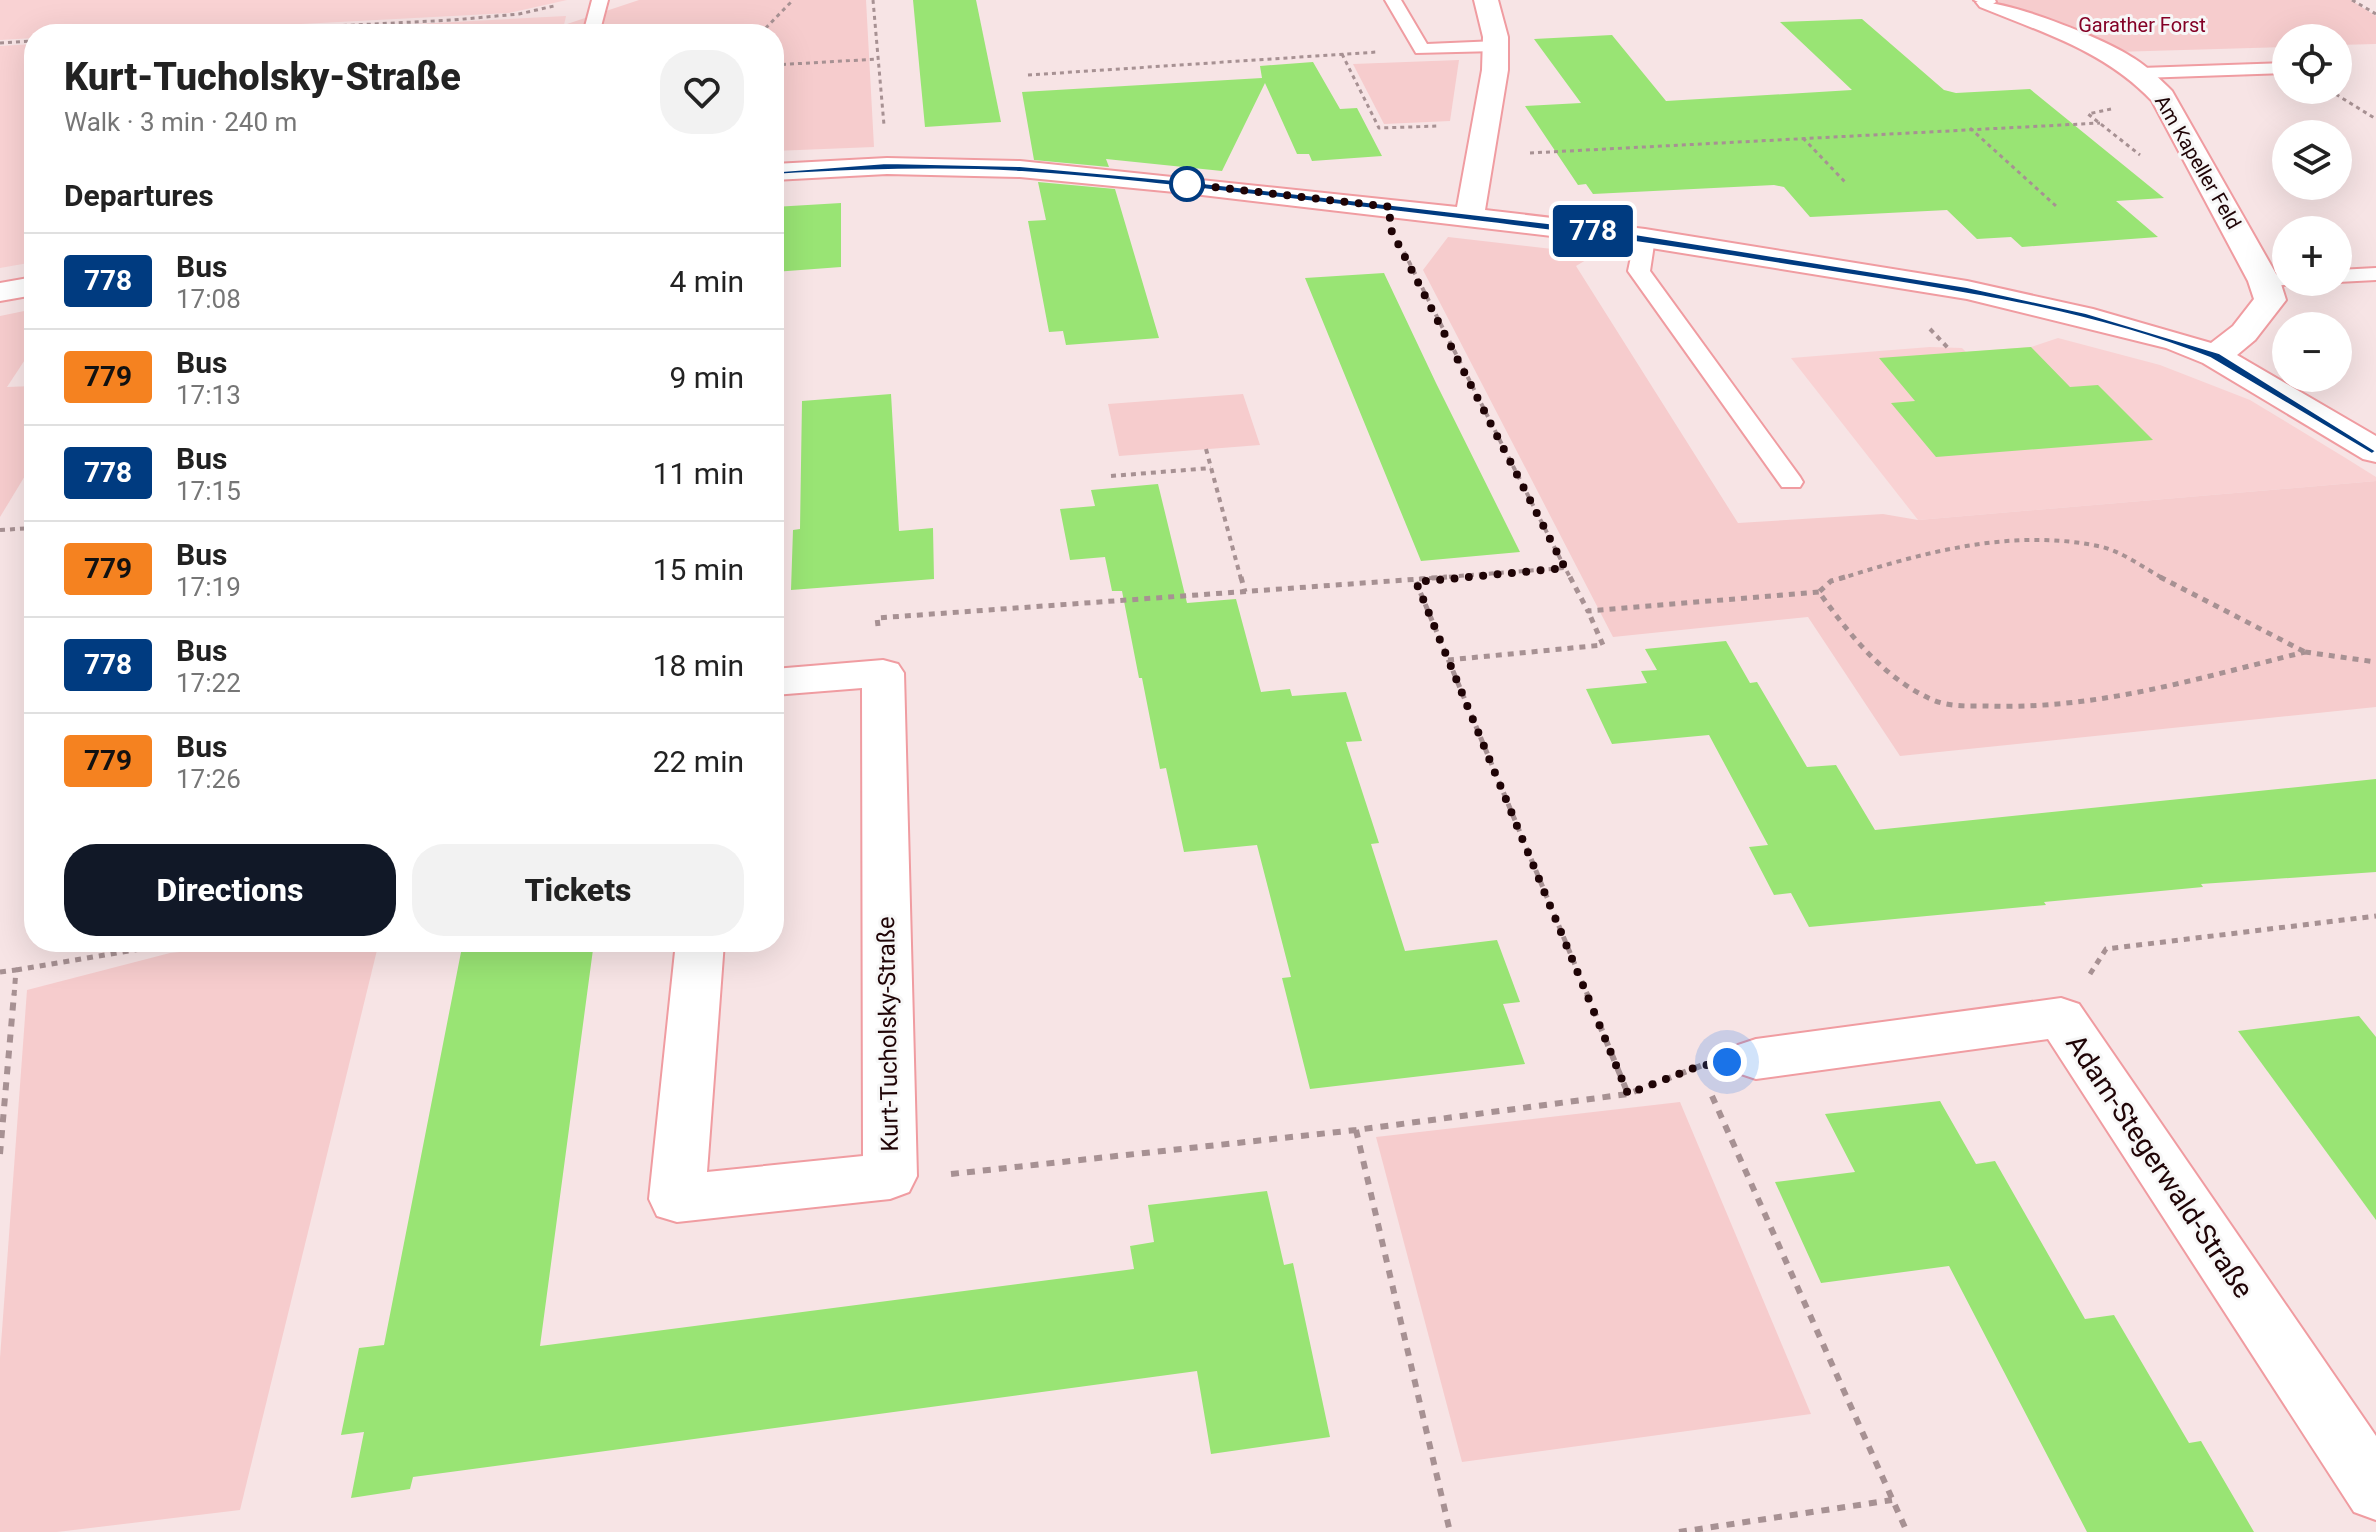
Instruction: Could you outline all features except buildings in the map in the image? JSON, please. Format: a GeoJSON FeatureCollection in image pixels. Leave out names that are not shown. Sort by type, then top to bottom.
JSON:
{"type":"FeatureCollection","features":[{"type":"Feature","properties":{"kind":"street"},"geometry":{"type":"LineString","coordinates":[[1470,215],[1478,156],[1488,124],[1497,46],[1486,0]]}},
{"type":"Feature","properties":{"kind":"street","name":"Am Kapeller Feld"},"geometry":{"type":"LineString","coordinates":[[1988,1],[2113,56],[2141,73],[2163,97],[2272,275]]}},
{"type":"Feature","properties":{"kind":"street"},"geometry":{"type":"LineString","coordinates":[[784,171],[887,166],[1035,170],[1470,215],[1645,238],[1967,290],[2178,341],[2215,356],[2376,451]]}},
{"type":"Feature","properties":{"kind":"street"},"geometry":{"type":"LineString","coordinates":[[0,292],[24,288]]}},
{"type":"Feature","properties":{"kind":"street","name":"Am Kapeller Feld"},"geometry":{"type":"LineString","coordinates":[[2215,356],[2244,333],[2270,300],[2272,292]]}},
{"type":"Feature","properties":{"kind":"street"},"geometry":{"type":"LineString","coordinates":[[784,681],[883,673]]}},
{"type":"Feature","properties":{"kind":"street","name":"Kurt-Tucholsky-Straße"},"geometry":{"type":"LineString","coordinates":[[699,952],[677,1199],[890,1176],[883,673]]}},
{"type":"Feature","properties":{"kind":"street","name":"Adam-Stegerwald-Straße"},"geometry":{"type":"LineString","coordinates":[[1756,1059],[2061,1018],[2376,1490]]}},
{"type":"Feature","properties":{"kind":"lane"},"geometry":{"type":"LineString","coordinates":[[594,24],[600,0]]}},
{"type":"Feature","properties":{"kind":"lane"},"geometry":{"type":"LineString","coordinates":[[1393,0],[1422,49],[1497,46]]}},
{"type":"Feature","properties":{"kind":"lane"},"geometry":{"type":"LineString","coordinates":[[2141,73],[2272,68]]}},
{"type":"Feature","properties":{"kind":"lane"},"geometry":{"type":"LineString","coordinates":[[1645,238],[1639,271],[1791,482]]}},
{"type":"Feature","properties":{"kind":"lane"},"geometry":{"type":"LineString","coordinates":[[2352,275],[2376,274]]}},
{"type":"Feature","properties":{"kind":"path"},"geometry":{"type":"LineString","coordinates":[[770,24],[793,0]]}},
{"type":"Feature","properties":{"kind":"path"},"geometry":{"type":"LineString","coordinates":[[873,0],[887,166]]}},
{"type":"Feature","properties":{"kind":"path"},"geometry":{"type":"LineString","coordinates":[[2352,0],[2376,14]]}},
{"type":"Feature","properties":{"kind":"path"},"geometry":{"type":"LineString","coordinates":[[374,24],[519,14],[557,6]]}},
{"type":"Feature","properties":{"kind":"path"},"geometry":{"type":"LineString","coordinates":[[0,43],[24,42]]}},
{"type":"Feature","properties":{"kind":"path"},"geometry":{"type":"LineString","coordinates":[[1028,75],[1422,49]]}},
{"type":"Feature","properties":{"kind":"path"},"geometry":{"type":"LineString","coordinates":[[1342,54],[1379,128],[1488,124]]}},
{"type":"Feature","properties":{"kind":"path"},"geometry":{"type":"LineString","coordinates":[[784,64],[878,59]]}},
{"type":"Feature","properties":{"kind":"path"},"geometry":{"type":"LineString","coordinates":[[2352,104],[2376,119]]}},
{"type":"Feature","properties":{"kind":"path"},"geometry":{"type":"LineString","coordinates":[[1478,156],[1969,127],[1999,129],[2100,123]]}},
{"type":"Feature","properties":{"kind":"path"},"geometry":{"type":"LineString","coordinates":[[1969,127],[2056,206]]}},
{"type":"Feature","properties":{"kind":"path"},"geometry":{"type":"LineString","coordinates":[[1802,137],[1845,182]]}},
{"type":"Feature","properties":{"kind":"path"},"geometry":{"type":"LineString","coordinates":[[1391,207],[1389,226],[1603,645],[1448,660]]}},
{"type":"Feature","properties":{"kind":"path"},"geometry":{"type":"LineString","coordinates":[[1206,449],[1245,592]]}},
{"type":"Feature","properties":{"kind":"path"},"geometry":{"type":"LineString","coordinates":[[1111,476],[1211,468]]}},
{"type":"Feature","properties":{"kind":"path"},"geometry":{"type":"LineString","coordinates":[[0,530],[24,529]]}},
{"type":"Feature","properties":{"kind":"path"},"geometry":{"type":"LineString","coordinates":[[1588,611],[1819,592],[1831,581],[1924,552],[2044,540],[2101,546],[2305,652],[2376,662]]}},
{"type":"Feature","properties":{"kind":"path"},"geometry":{"type":"LineString","coordinates":[[883,673],[877,618],[1416,582],[1565,568]]}},
{"type":"Feature","properties":{"kind":"path"},"geometry":{"type":"LineString","coordinates":[[1416,582],[1628,1094]]}},
{"type":"Feature","properties":{"kind":"path"},"geometry":{"type":"LineString","coordinates":[[1819,592],[1838,620],[1888,670],[1935,701],[2055,709],[2096,704],[2305,652]]}},
{"type":"Feature","properties":{"kind":"path"},"geometry":{"type":"LineString","coordinates":[[2061,1018],[2106,949],[2376,916]]}},
{"type":"Feature","properties":{"kind":"path"},"geometry":{"type":"LineString","coordinates":[[0,972],[123,952]]}},
{"type":"Feature","properties":{"kind":"path"},"geometry":{"type":"LineString","coordinates":[[0,1154],[16,970]]}},
{"type":"Feature","properties":{"kind":"path"},"geometry":{"type":"LineString","coordinates":[[890,1176],[977,1173],[1356,1130],[1628,1094],[1699,1066],[1756,1059]]}},
{"type":"Feature","properties":{"kind":"path"},"geometry":{"type":"LineString","coordinates":[[1699,1066],[1907,1532]]}},
{"type":"Feature","properties":{"kind":"path"},"geometry":{"type":"LineString","coordinates":[[1356,1130],[1450,1532]]}},
{"type":"Feature","properties":{"kind":"path"},"geometry":{"type":"LineString","coordinates":[[1679,1532],[1892,1500]]}},
{"type":"Feature","properties":{"kind":"shaded area"},"geometry":{"type":"Polygon","coordinates":[[[0,0],[567,0],[509,13],[299,24],[24,24],[24,39],[0,40],[0,0]]]}},
{"type":"Feature","properties":{"kind":"shaded area"},"geometry":{"type":"Polygon","coordinates":[[[566,16],[564,24],[414,24],[566,16]]]}},
{"type":"Feature","properties":{"kind":"shaded area"},"geometry":{"type":"Polygon","coordinates":[[[24,45],[24,264],[0,268],[0,46],[24,45]]]}},
{"type":"Feature","properties":{"kind":"shaded area"},"geometry":{"type":"Polygon","coordinates":[[[2058,338],[2160,365],[2250,400],[2376,477],[2376,481],[1918,520],[1791,358],[1930,347],[1962,348],[1966,352],[2031,347],[2058,338]]]}},
{"type":"Feature","properties":{"kind":"green space"},"geometry":{"type":"Polygon","coordinates":[[[639,0],[866,0],[874,147],[784,151],[784,24],[567,24],[639,0]]]}},
{"type":"Feature","properties":{"kind":"green space","name":"Garather Forst"},"geometry":{"type":"Polygon","coordinates":[[[1988,0],[2351,0],[2376,16],[2376,44],[2352,45],[2352,24],[2272,24],[2272,47],[2115,52],[1988,0]]]}},
{"type":"Feature","properties":{"kind":"green space"},"geometry":{"type":"Polygon","coordinates":[[[1459,60],[1450,121],[1384,124],[1353,64],[1459,60]]]}},
{"type":"Feature","properties":{"kind":"green space"},"geometry":{"type":"Polygon","coordinates":[[[1448,237],[1596,254],[1576,266],[1738,523],[1883,514],[1918,520],[2376,481],[2376,707],[1900,756],[1808,617],[1613,637],[1423,270],[1448,237]]]}},
{"type":"Feature","properties":{"kind":"green space"},"geometry":{"type":"Polygon","coordinates":[[[24,311],[24,361],[7,387],[24,386],[24,477],[0,517],[0,316],[24,311]]]}},
{"type":"Feature","properties":{"kind":"green space"},"geometry":{"type":"Polygon","coordinates":[[[1243,394],[1260,445],[1119,456],[1108,404],[1243,394]]]}},
{"type":"Feature","properties":{"kind":"green space"},"geometry":{"type":"Polygon","coordinates":[[[377,952],[240,1510],[57,1532],[0,1532],[0,1358],[27,990],[170,953],[377,952]]]}},
{"type":"Feature","properties":{"kind":"green space"},"geometry":{"type":"Polygon","coordinates":[[[1680,1102],[1811,1414],[1462,1462],[1376,1137],[1680,1102]]]}},
{"type":"Feature","properties":{"kind":"bus line","name":"778"},"geometry":{"type":"LineString","coordinates":[[784,171],[887,166],[1020,169],[1185,184],[1616,234],[1967,290],[2082,316],[2196,348],[2215,356],[2376,451]]}},
{"type":"Feature","properties":{"kind":"route"},"geometry":{"type":"LineString","coordinates":[[1187,184],[1391,207],[1389,226],[1415,271],[1565,568],[1416,582],[1628,1094],[1699,1066],[1727,1062]]}}]}
